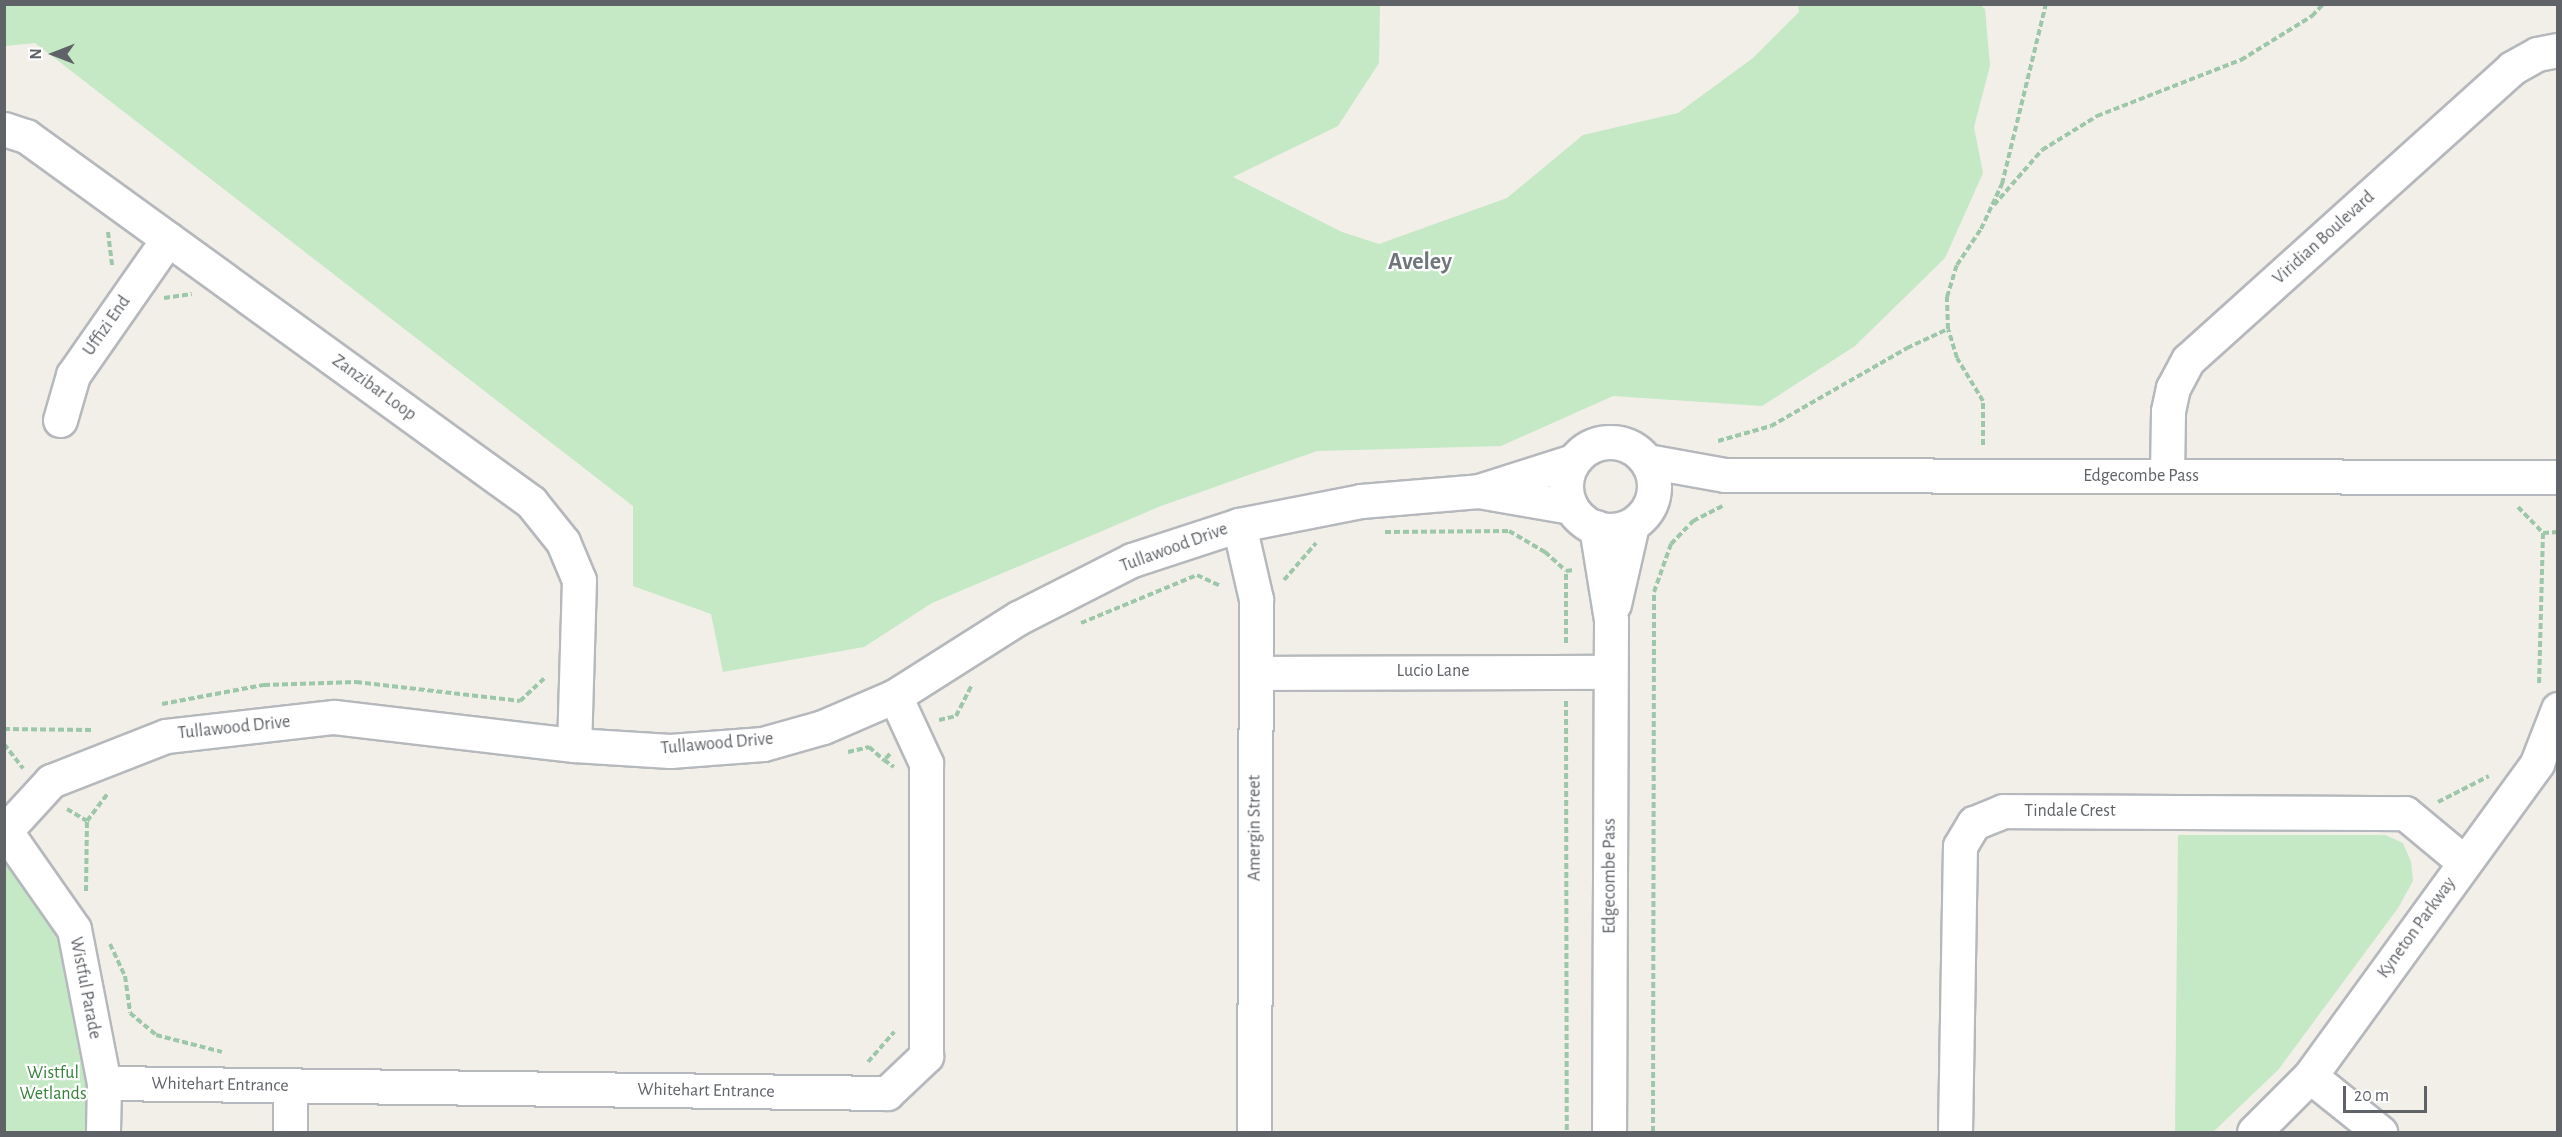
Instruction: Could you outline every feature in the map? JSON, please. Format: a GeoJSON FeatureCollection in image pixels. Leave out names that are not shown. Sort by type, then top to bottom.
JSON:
{"type":"FeatureCollection","features":[{"type":"Feature","properties":{"kind":"street","name":"Viridian Boulevard"},"geometry":{"type":"LineString","coordinates":[[2167,476],[2168,411],[2173,388],[2188,360],[2512,68],[2537,54],[2558,50]]}},
{"type":"Feature","properties":{"kind":"street","name":"Zanzibar Loop"},"geometry":{"type":"LineString","coordinates":[[4,129],[26,136],[531,502],[563,542],[579,580],[574,745]]}},
{"type":"Feature","properties":{"kind":"street","name":"Uffizi End"},"geometry":{"type":"LineString","coordinates":[[60,420],[73,375],[168,239]]}},
{"type":"Feature","properties":{"kind":"street"},"geometry":{"type":"LineString","coordinates":[[1610,441],[1625,444],[1647,461],[1654,487],[1642,512],[1608,530],[1596,527],[1577,516],[1571,507],[1566,484],[1573,461],[1583,450],[1610,441]]}},
{"type":"Feature","properties":{"kind":"street","name":"Tullawood Drive"},"geometry":{"type":"LineString","coordinates":[[5,830],[51,781],[166,736],[334,717],[574,745],[670,750],[763,744],[823,727],[895,696],[1018,618],[1132,560],[1239,525],[1361,501],[1479,491],[1573,461]]}},
{"type":"Feature","properties":{"kind":"street","name":"Edgecombe Pass"},"geometry":{"type":"LineString","coordinates":[[1647,461],[1725,489]]}},
{"type":"Feature","properties":{"kind":"street","name":"Edgecombe Pass"},"geometry":{"type":"LineString","coordinates":[[1612,567],[1642,512],[1725,489],[1984,475],[2558,477]]}},
{"type":"Feature","properties":{"kind":"street","name":"Tullawood Drive"},"geometry":{"type":"LineString","coordinates":[[1479,491],[1571,507]]}},
{"type":"Feature","properties":{"kind":"street","name":"Amergin Street"},"geometry":{"type":"LineString","coordinates":[[1239,525],[1256,600],[1254,1132]]}},
{"type":"Feature","properties":{"kind":"street","name":"Edgecombe Pass"},"geometry":{"type":"LineString","coordinates":[[1596,527],[1612,567],[1609,1132]]}},
{"type":"Feature","properties":{"kind":"street","name":"Lucio Lane"},"geometry":{"type":"LineString","coordinates":[[1256,673],[1610,672]]}},
{"type":"Feature","properties":{"kind":"street","name":"Whitehart Entrance"},"geometry":{"type":"LineString","coordinates":[[104,1083],[887,1093],[926,1056],[926,763],[895,696]]}},
{"type":"Feature","properties":{"kind":"street","name":"Kyneton Parkway"},"geometry":{"type":"LineString","coordinates":[[2254,1132],[2310,1076],[2537,763],[2548,700]]}},
{"type":"Feature","properties":{"kind":"street","name":"Tindale Crest"},"geometry":{"type":"LineString","coordinates":[[1955,1132],[1960,846],[1974,823],[2003,811],[2405,813],[2464,862]]}},
{"type":"Feature","properties":{"kind":"street","name":"Wistful Parade"},"geometry":{"type":"LineString","coordinates":[[5,830],[74,929],[104,1083],[103,1132]]}},
{"type":"Feature","properties":{"kind":"street"},"geometry":{"type":"LineString","coordinates":[[2310,1076],[2380,1132]]}},
{"type":"Feature","properties":{"kind":"street"},"geometry":{"type":"LineString","coordinates":[[290,1087],[290,1132]]}},
{"type":"Feature","properties":{"kind":"path"},"geometry":{"type":"LineString","coordinates":[[1984,475],[1983,401],[1957,358],[1948,329],[1947,297],[1957,266],[2002,184],[2046,4]]}},
{"type":"Feature","properties":{"kind":"path"},"geometry":{"type":"LineString","coordinates":[[1991,207],[2042,150],[2097,116],[2241,60],[2312,16],[2323,4]]}},
{"type":"Feature","properties":{"kind":"path"},"geometry":{"type":"LineString","coordinates":[[99,224],[108,231],[112,270],[157,300],[199,293]]}},
{"type":"Feature","properties":{"kind":"path"},"geometry":{"type":"LineString","coordinates":[[1653,1132],[1654,592],[1671,544],[1725,489]]}},
{"type":"Feature","properties":{"kind":"path"},"geometry":{"type":"LineString","coordinates":[[2512,501],[2542,533],[2548,700]]}},
{"type":"Feature","properties":{"kind":"path"},"geometry":{"type":"LineString","coordinates":[[1383,532],[1509,531],[1545,552],[1566,572],[1567,1132]]}},
{"type":"Feature","properties":{"kind":"path"},"geometry":{"type":"LineString","coordinates":[[2542,533],[2558,532]]}},
{"type":"Feature","properties":{"kind":"path"},"geometry":{"type":"LineString","coordinates":[[1078,624],[1197,575],[1227,589],[1284,580],[1314,543],[1326,540]]}},
{"type":"Feature","properties":{"kind":"path"},"geometry":{"type":"LineString","coordinates":[[1566,572],[1612,567],[1659,578]]}},
{"type":"Feature","properties":{"kind":"path"},"geometry":{"type":"LineString","coordinates":[[159,705],[264,685],[356,682],[520,701],[551,673]]}},
{"type":"Feature","properties":{"kind":"path"},"geometry":{"type":"LineString","coordinates":[[884,760],[919,726],[956,716],[974,679]]}},
{"type":"Feature","properties":{"kind":"path"},"geometry":{"type":"LineString","coordinates":[[4,729],[95,730],[105,726]]}},
{"type":"Feature","properties":{"kind":"path"},"geometry":{"type":"LineString","coordinates":[[836,754],[869,747],[901,773]]}},
{"type":"Feature","properties":{"kind":"path"},"geometry":{"type":"LineString","coordinates":[[2421,826],[2441,797],[2496,773]]}},
{"type":"Feature","properties":{"kind":"path"},"geometry":{"type":"LineString","coordinates":[[87,894],[87,821],[116,783]]}},
{"type":"Feature","properties":{"kind":"path"},"geometry":{"type":"LineString","coordinates":[[106,934],[125,976],[130,1013],[156,1035],[234,1055]]}},
{"type":"Feature","properties":{"kind":"path"},"geometry":{"type":"LineString","coordinates":[[858,1062],[869,1062],[894,1035],[894,1023]]}},
{"type":"Feature","properties":{"kind":"green space"},"geometry":{"type":"Polygon","coordinates":[[[4,5],[1380,5],[1379,63],[1338,126],[1233,177],[1342,232],[1379,244],[1507,198],[1583,135],[1678,113],[1753,58],[1799,12],[1798,5],[1980,5],[1985,9],[1990,66],[1974,127],[1983,173],[1945,258],[1855,346],[1762,406],[1613,396],[1501,446],[1317,451],[1161,506],[932,603],[864,647],[723,672],[711,614],[633,586],[633,506],[35,43],[5,46],[4,5]]]}},
{"type":"Feature","properties":{"kind":"green space"},"geometry":{"type":"Polygon","coordinates":[[[2178,835],[2385,835],[2403,843],[2411,862],[2413,881],[2398,908],[2278,1070],[2213,1132],[2175,1132],[2178,835]]]}},
{"type":"Feature","properties":{"kind":"green space","name":"Wistful Wetlands"},"geometry":{"type":"Polygon","coordinates":[[[4,848],[76,932],[102,1132],[5,1132],[4,848]]]}},
{"type":"Feature","properties":{"kind":"district","name":"Aveley"},"geometry":{"type":"Point","coordinates":[1420,263]}}]}
